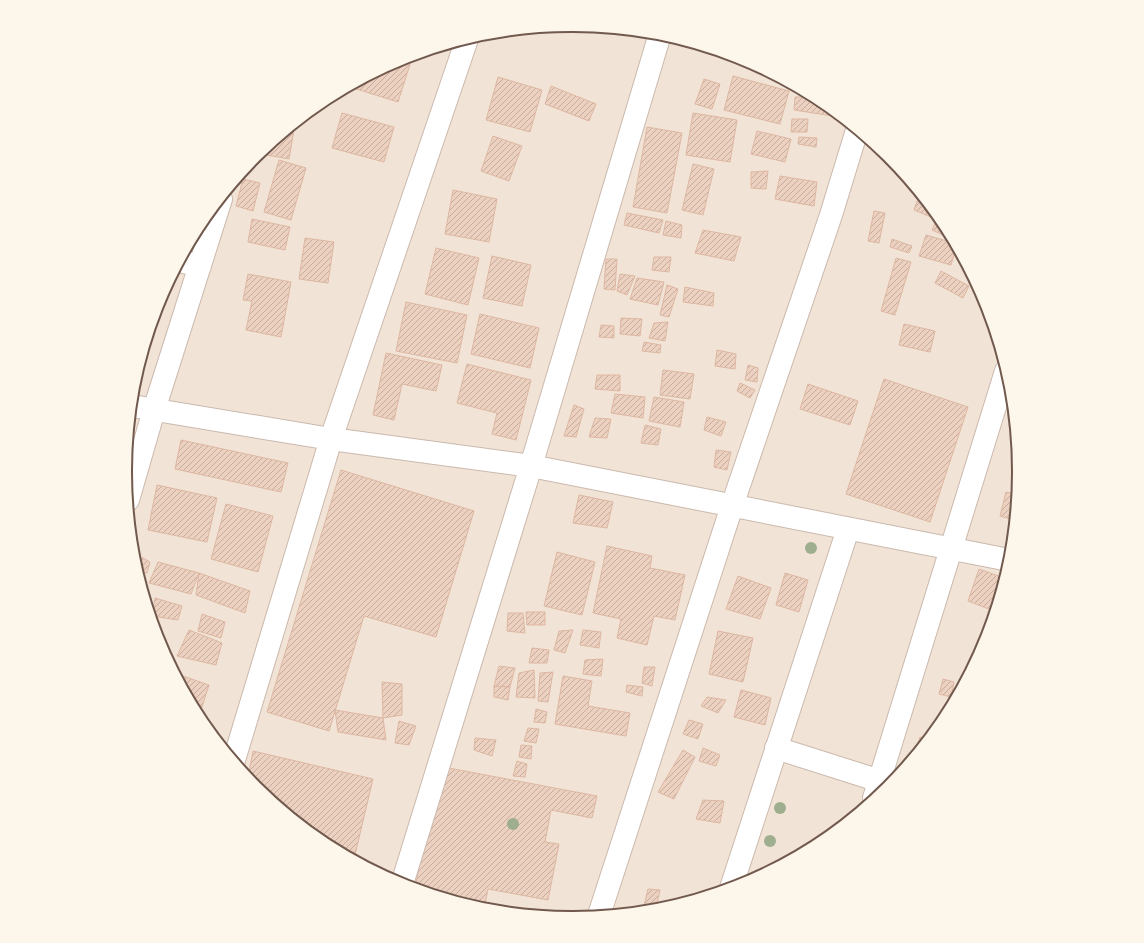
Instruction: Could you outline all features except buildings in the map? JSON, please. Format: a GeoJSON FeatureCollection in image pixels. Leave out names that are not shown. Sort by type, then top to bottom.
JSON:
{"type":"FeatureCollection","features":[{"type":"Feature","properties":{"kind":"street"},"geometry":{"type":"LineString","coordinates":[[404,878],[531,466],[658,40]]}},
{"type":"Feature","properties":{"kind":"street"},"geometry":{"type":"LineString","coordinates":[[236,754],[331,439],[465,45]]}},
{"type":"Feature","properties":{"kind":"street"},"geometry":{"type":"LineString","coordinates":[[601,910],[732,506],[831,215],[855,136]]}},
{"type":"Feature","properties":{"kind":"street"},"geometry":{"type":"LineString","coordinates":[[132,485],[154,410],[190,264],[209,224]]}},
{"type":"Feature","properties":{"kind":"street"},"geometry":{"type":"LineString","coordinates":[[878,787],[1002,383]]}},
{"type":"Feature","properties":{"kind":"street"},"geometry":{"type":"LineString","coordinates":[[137,407],[331,439],[531,466],[1003,559]]}},
{"type":"Feature","properties":{"kind":"street"},"geometry":{"type":"LineString","coordinates":[[733,880],[848,529]]}},
{"type":"Feature","properties":{"kind":"street"},"geometry":{"type":"LineString","coordinates":[[776,748],[875,789]]}},
{"type":"Feature","properties":{"kind":"shaded area"},"geometry":{"type":"Polygon","coordinates":[[[543,33],[601,33],[629,36],[658,40],[713,55],[740,65],[792,91],[840,123],[862,141],[883,161],[921,204],[953,252],[966,277],[978,303],[997,358],[1008,414],[1012,472],[1008,529],[997,585],[988,613],[978,640],[953,691],[921,739],[902,761],[862,802],[840,820],[792,852],[766,866],[740,878],[686,896],[658,903],[601,910],[543,910],[515,907],[486,903],[431,888],[404,878],[352,852],[304,820],[282,802],[261,782],[223,739],[191,691],[178,666],[166,640],[147,585],[136,529],[133,500],[133,443],[136,414],[147,358],[156,330],[166,303],[191,252],[223,204],[242,182],[282,141],[304,123],[352,91],[378,77],[404,65],[458,47],[486,40],[543,33]]]}}]}
